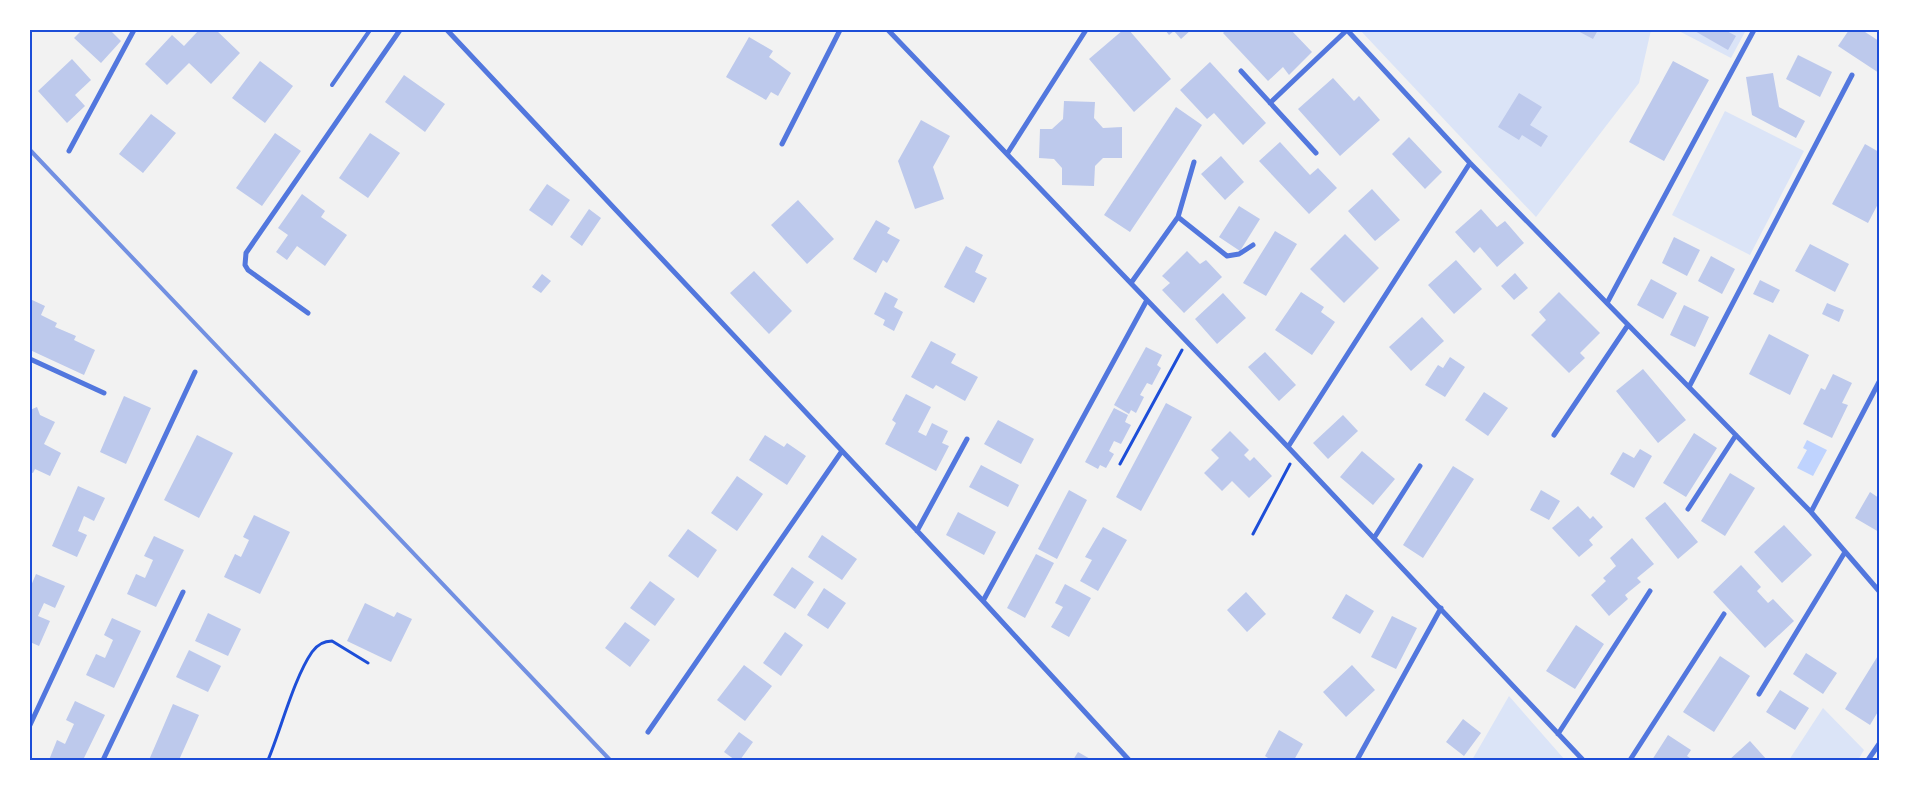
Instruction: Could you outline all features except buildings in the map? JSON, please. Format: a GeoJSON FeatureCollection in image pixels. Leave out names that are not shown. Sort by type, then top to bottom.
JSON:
{"type":"FeatureCollection","features":[{"type":"Feature","properties":{"kind":"street"},"geometry":{"type":"LineString","coordinates":[[68,151],[134,30]]}},
{"type":"Feature","properties":{"kind":"street"},"geometry":{"type":"LineString","coordinates":[[308,313],[248,270],[245,265],[246,253],[400,30]]}},
{"type":"Feature","properties":{"kind":"street"},"geometry":{"type":"LineString","coordinates":[[447,30],[983,601],[1128,760]]}},
{"type":"Feature","properties":{"kind":"street"},"geometry":{"type":"LineString","coordinates":[[782,144],[840,30]]}},
{"type":"Feature","properties":{"kind":"street"},"geometry":{"type":"LineString","coordinates":[[888,30],[1288,447],[1583,760]]}},
{"type":"Feature","properties":{"kind":"street"},"geometry":{"type":"LineString","coordinates":[[1007,154],[1086,30]]}},
{"type":"Feature","properties":{"kind":"street"},"geometry":{"type":"LineString","coordinates":[[1270,103],[1347,30],[1470,163],[1811,512],[1879,591]]}},
{"type":"Feature","properties":{"kind":"street"},"geometry":{"type":"LineString","coordinates":[[1607,303],[1754,30]]}},
{"type":"Feature","properties":{"kind":"street"},"geometry":{"type":"LineString","coordinates":[[1241,71],[1316,153]]}},
{"type":"Feature","properties":{"kind":"street"},"geometry":{"type":"LineString","coordinates":[[1689,387],[1852,75]]}},
{"type":"Feature","properties":{"kind":"street"},"geometry":{"type":"LineString","coordinates":[[1130,283],[1178,217],[1194,162]]}},
{"type":"Feature","properties":{"kind":"street"},"geometry":{"type":"LineString","coordinates":[[1288,447],[1470,163]]}},
{"type":"Feature","properties":{"kind":"street"},"geometry":{"type":"LineString","coordinates":[[1178,217],[1227,256],[1239,254],[1253,245]]}},
{"type":"Feature","properties":{"kind":"street"},"geometry":{"type":"LineString","coordinates":[[983,601],[1147,300]]}},
{"type":"Feature","properties":{"kind":"street"},"geometry":{"type":"LineString","coordinates":[[1554,435],[1628,325]]}},
{"type":"Feature","properties":{"kind":"street"},"geometry":{"type":"LineString","coordinates":[[30,359],[104,393]]}},
{"type":"Feature","properties":{"kind":"street"},"geometry":{"type":"LineString","coordinates":[[30,725],[195,372]]}},
{"type":"Feature","properties":{"kind":"street"},"geometry":{"type":"LineString","coordinates":[[1811,512],[1879,382]]}},
{"type":"Feature","properties":{"kind":"street"},"geometry":{"type":"LineString","coordinates":[[1688,509],[1736,435]]}},
{"type":"Feature","properties":{"kind":"street"},"geometry":{"type":"LineString","coordinates":[[917,531],[967,439]]}},
{"type":"Feature","properties":{"kind":"street"},"geometry":{"type":"LineString","coordinates":[[648,732],[842,451]]}},
{"type":"Feature","properties":{"kind":"street"},"geometry":{"type":"LineString","coordinates":[[1374,538],[1420,466]]}},
{"type":"Feature","properties":{"kind":"street"},"geometry":{"type":"LineString","coordinates":[[1759,694],[1845,552]]}},
{"type":"Feature","properties":{"kind":"street"},"geometry":{"type":"LineString","coordinates":[[1558,734],[1650,591]]}},
{"type":"Feature","properties":{"kind":"street"},"geometry":{"type":"LineString","coordinates":[[102,760],[183,592]]}},
{"type":"Feature","properties":{"kind":"street"},"geometry":{"type":"LineString","coordinates":[[1357,760],[1441,608]]}},
{"type":"Feature","properties":{"kind":"street"},"geometry":{"type":"LineString","coordinates":[[1630,760],[1724,614]]}},
{"type":"Feature","properties":{"kind":"street"},"geometry":{"type":"LineString","coordinates":[[1868,760],[1879,744]]}},
{"type":"Feature","properties":{"kind":"lane"},"geometry":{"type":"LineString","coordinates":[[332,85],[370,30]]}},
{"type":"Feature","properties":{"kind":"path"},"geometry":{"type":"LineString","coordinates":[[1120,464],[1187,342]]}},
{"type":"Feature","properties":{"kind":"path"},"geometry":{"type":"LineString","coordinates":[[1253,534],[1295,455]]}},
{"type":"Feature","properties":{"kind":"path"},"geometry":{"type":"LineString","coordinates":[[268,760],[302,672],[321,643],[332,641],[368,663]]}},
{"type":"Feature","properties":{"kind":"shaded area"},"geometry":{"type":"Polygon","coordinates":[[[1360,30],[1651,30],[1639,83],[1536,217],[1360,30]]]}},
{"type":"Feature","properties":{"kind":"shaded area"},"geometry":{"type":"Polygon","coordinates":[[[1677,30],[1746,30],[1731,58],[1677,30]]]}},
{"type":"Feature","properties":{"kind":"shaded area"},"geometry":{"type":"Polygon","coordinates":[[[1725,111],[1804,151],[1750,255],[1672,215],[1725,111]]]}},
{"type":"Feature","properties":{"kind":"shaded area"},"geometry":{"type":"Polygon","coordinates":[[[1509,696],[1565,760],[1472,760],[1509,696]]]}},
{"type":"Feature","properties":{"kind":"shaded area"},"geometry":{"type":"Polygon","coordinates":[[[1823,708],[1864,750],[1858,760],[1789,760],[1823,708]]]}},
{"type":"Feature","properties":{"kind":"water"},"geometry":{"type":"Polygon","coordinates":[[[1807,440],[1827,450],[1813,476],[1797,468],[1807,450],[1803,448],[1807,440]]]}},
{"type":"Feature","properties":{"kind":"railway"},"geometry":{"type":"LineString","coordinates":[[30,150],[610,760]]}}]}
